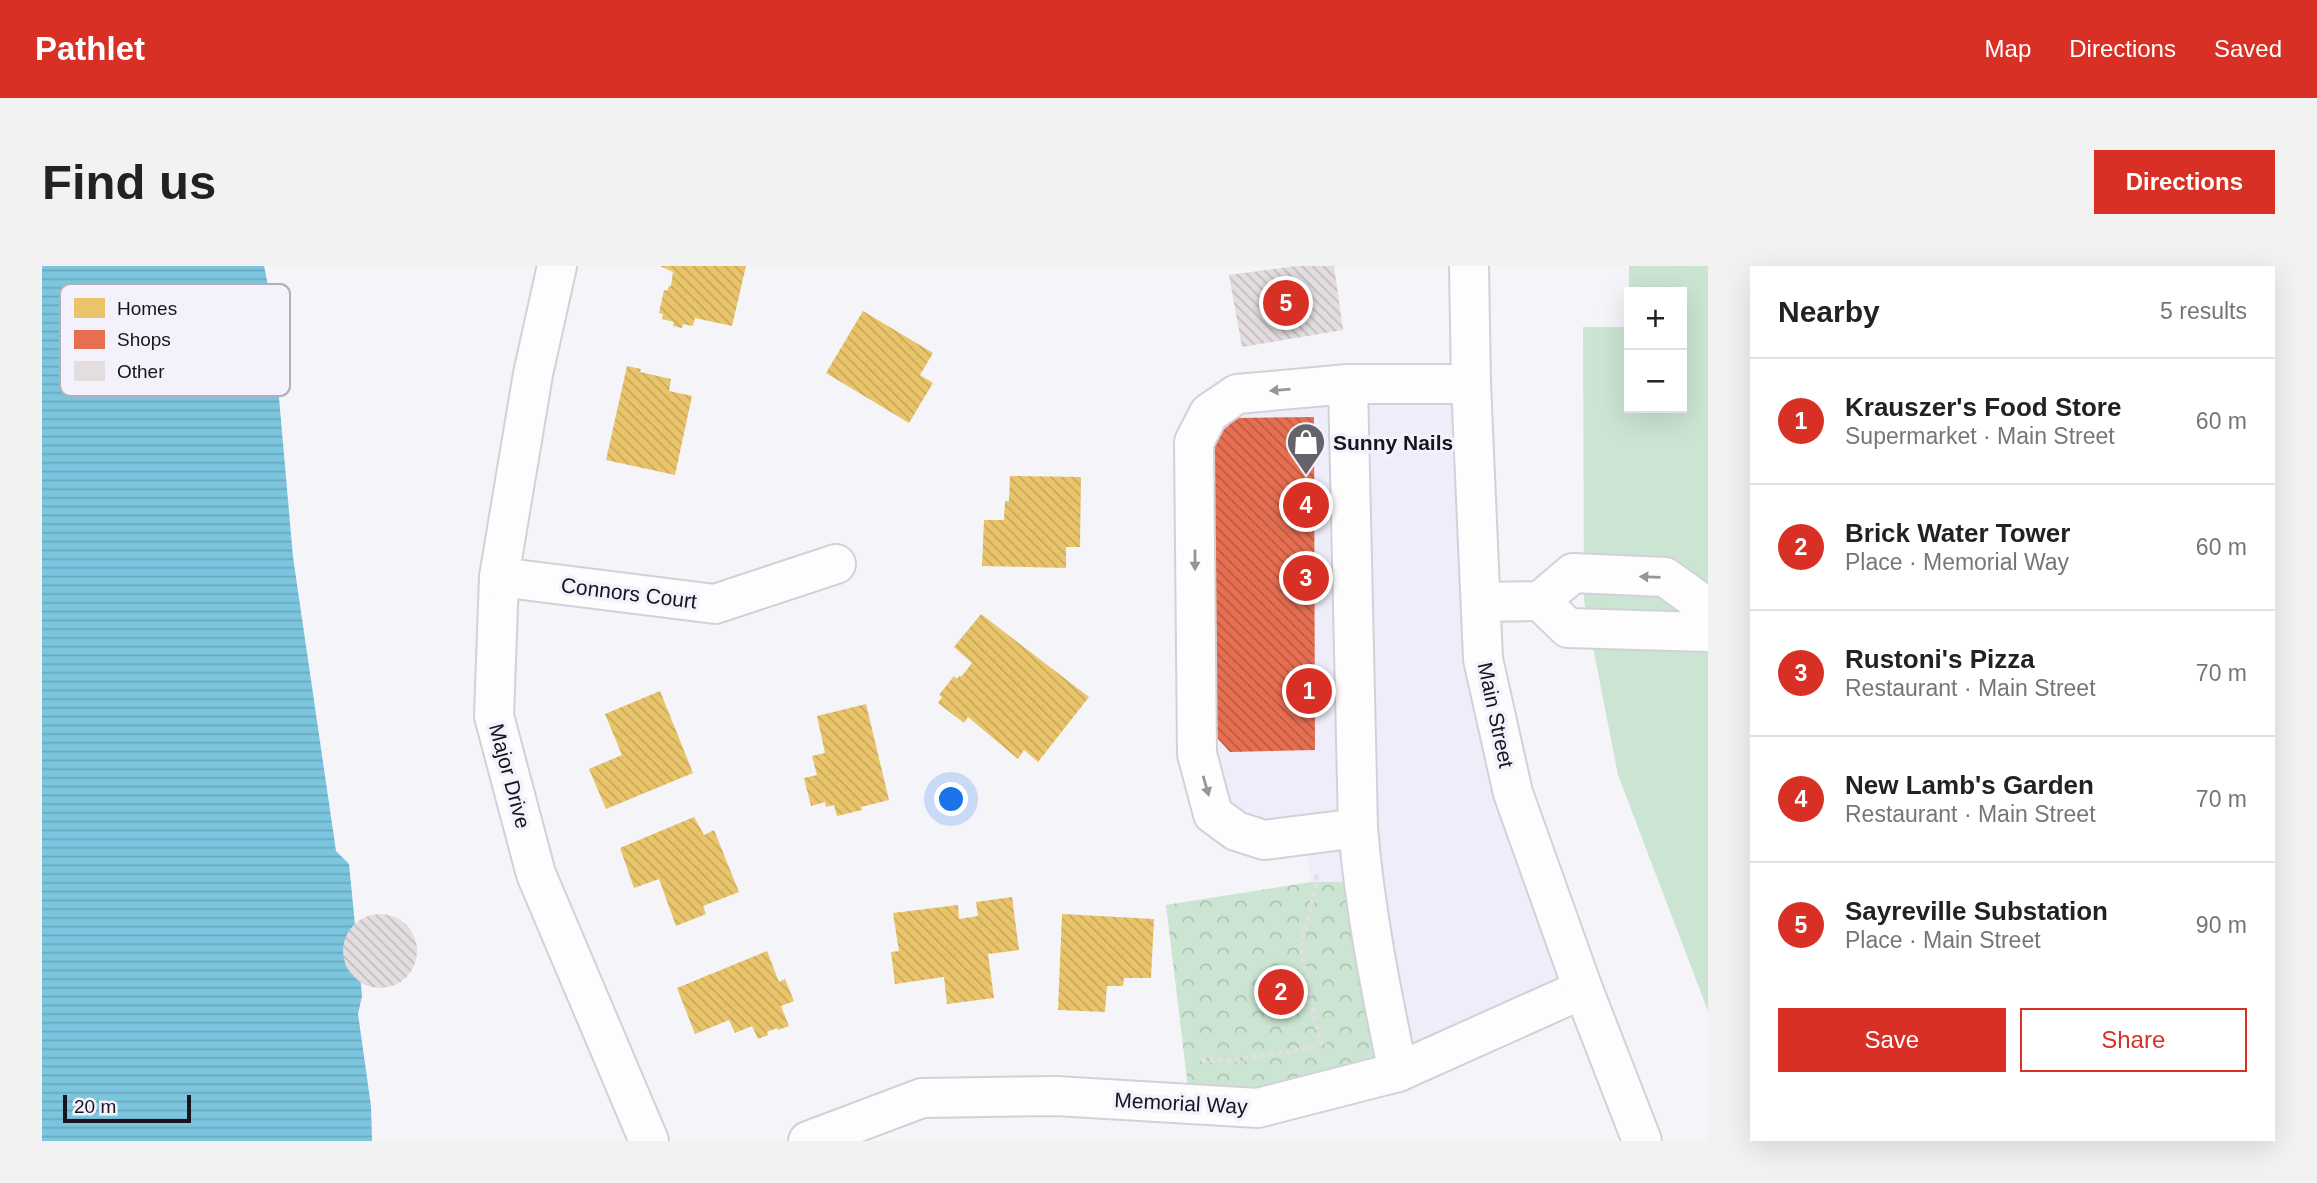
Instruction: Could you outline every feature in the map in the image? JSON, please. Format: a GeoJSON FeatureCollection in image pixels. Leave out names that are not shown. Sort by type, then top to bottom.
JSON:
{"type":"FeatureCollection","features":[{"type":"Feature","properties":{"kind":"street","name":"Major Drive"},"geometry":{"type":"LineString","coordinates":[[558,266],[533,374],[499,577],[494,716],[536,874],[649,1141]]}},
{"type":"Feature","properties":{"kind":"street","name":"Main Street"},"geometry":{"type":"LineString","coordinates":[[1469,266],[1471,384],[1483,659],[1513,793],[1583,989],[1642,1141]]}},
{"type":"Feature","properties":{"kind":"street"},"geometry":{"type":"LineString","coordinates":[[1358,828],[1264,839],[1236,831],[1213,814],[1197,754],[1194,442],[1209,413],[1237,394],[1348,384],[1471,384]]}},
{"type":"Feature","properties":{"kind":"street"},"geometry":{"type":"LineString","coordinates":[[1348,384],[1358,828],[1374,960],[1398,1072]]}},
{"type":"Feature","properties":{"kind":"street","name":"Connors Court"},"geometry":{"type":"LineString","coordinates":[[499,577],[715,604],[836,564]]}},
{"type":"Feature","properties":{"kind":"street"},"geometry":{"type":"LineString","coordinates":[[1481,602],[1540,601],[1573,573],[1665,577],[1708,608]]}},
{"type":"Feature","properties":{"kind":"street"},"geometry":{"type":"LineString","coordinates":[[1540,601],[1568,628],[1708,632]]}},
{"type":"Feature","properties":{"kind":"street","name":"Memorial Way"},"geometry":{"type":"LineString","coordinates":[[808,1141],[922,1098],[1055,1096],[1259,1124],[1398,1072],[1583,989]]}},
{"type":"Feature","properties":{"kind":"path"},"geometry":{"type":"LineString","coordinates":[[1310,833],[1317,882],[1301,947],[1322,1046]]}},
{"type":"Feature","properties":{"kind":"path"},"geometry":{"type":"LineString","coordinates":[[1196,1060],[1229,1061],[1390,1033]]}},
{"type":"Feature","properties":{"kind":"shaded area"},"geometry":{"type":"Polygon","coordinates":[[[1471,384],[1483,659],[1583,989],[1398,1072],[1317,882],[1311,882],[1304,834],[1213,814],[1209,413],[1471,384]]]}},
{"type":"Feature","properties":{"kind":"green space"},"geometry":{"type":"Polygon","coordinates":[[[1629,266],[1708,266],[1708,1011],[1618,775],[1584,601],[1583,327],[1624,327],[1624,413],[1687,413],[1687,287],[1629,287],[1629,266]]]}},
{"type":"Feature","properties":{"kind":"green space"},"geometry":{"type":"Polygon","coordinates":[[[1311,882],[1363,882],[1398,1072],[1190,1104],[1166,905],[1311,882]]]}},
{"type":"Feature","properties":{"kind":"water"},"geometry":{"type":"Polygon","coordinates":[[[42,266],[264,266],[268,284],[60,284],[60,396],[279,396],[293,557],[336,851],[349,864],[362,996],[358,1014],[371,1106],[372,1141],[42,1141],[42,266]]]}},
{"type":"Feature","properties":{"kind":"building: Homes"},"geometry":{"type":"Polygon","coordinates":[[[660,266],[746,266],[732,326],[695,318],[693,326],[683,324],[682,328],[673,326],[674,322],[662,319],[663,314],[659,313],[664,290],[667,291],[671,286],[673,272],[660,266]]]}},
{"type":"Feature","properties":{"kind":"building: Homes"},"geometry":{"type":"Polygon","coordinates":[[[863,311],[933,353],[920,375],[933,383],[909,423],[826,373],[863,311]]]}},
{"type":"Feature","properties":{"kind":"building: Homes"},"geometry":{"type":"Polygon","coordinates":[[[627,366],[671,379],[669,391],[692,396],[675,475],[606,460],[627,366]]]}},
{"type":"Feature","properties":{"kind":"building: Homes"},"geometry":{"type":"Polygon","coordinates":[[[1010,476],[1081,477],[1080,547],[1066,547],[1066,568],[982,566],[984,520],[1004,520],[1005,501],[1009,501],[1010,476]]]}},
{"type":"Feature","properties":{"kind":"building: Homes"},"geometry":{"type":"Polygon","coordinates":[[[981,614],[1089,697],[1038,762],[1024,750],[1018,759],[968,717],[964,723],[938,703],[942,697],[939,695],[954,676],[957,679],[960,675],[961,677],[972,663],[954,647],[981,614]]]}},
{"type":"Feature","properties":{"kind":"building: Homes"},"geometry":{"type":"Polygon","coordinates":[[[660,691],[693,773],[606,809],[589,769],[622,755],[605,714],[660,691]]]}},
{"type":"Feature","properties":{"kind":"building: Homes"},"geometry":{"type":"Polygon","coordinates":[[[866,704],[889,800],[837,816],[834,805],[826,807],[825,802],[811,806],[804,778],[817,775],[812,756],[825,753],[817,716],[866,704]]]}},
{"type":"Feature","properties":{"kind":"building: Homes"},"geometry":{"type":"Polygon","coordinates":[[[694,817],[704,835],[714,830],[739,892],[703,906],[706,914],[676,926],[659,879],[634,888],[620,848],[694,817]]]}},
{"type":"Feature","properties":{"kind":"building: Homes"},"geometry":{"type":"Polygon","coordinates":[[[1012,897],[1019,950],[988,954],[994,998],[947,1004],[944,977],[895,984],[891,952],[899,951],[893,913],[958,905],[959,919],[978,916],[976,902],[1012,897]]]}},
{"type":"Feature","properties":{"kind":"building: Homes"},"geometry":{"type":"Polygon","coordinates":[[[1062,914],[1154,919],[1151,978],[1124,978],[1123,986],[1107,986],[1105,1012],[1058,1010],[1062,914]]]}},
{"type":"Feature","properties":{"kind":"building: Homes"},"geometry":{"type":"Polygon","coordinates":[[[767,951],[779,982],[785,979],[794,1001],[781,1006],[789,1026],[767,1032],[768,1035],[758,1039],[752,1026],[735,1033],[729,1020],[695,1034],[677,988],[767,951]]]}},
{"type":"Feature","properties":{"kind":"building: Shops"},"geometry":{"type":"Polygon","coordinates":[[[1314,417],[1315,750],[1230,752],[1217,738],[1213,439],[1237,418],[1314,417]]]}},
{"type":"Feature","properties":{"kind":"building: Other"},"geometry":{"type":"Polygon","coordinates":[[[1296,266],[1334,266],[1343,330],[1242,347],[1229,275],[1296,266]]]}},
{"type":"Feature","properties":{"kind":"building: Other"},"geometry":{"type":"Polygon","coordinates":[[[380,914],[401,920],[411,930],[417,951],[411,972],[401,982],[380,988],[359,982],[349,972],[343,951],[349,930],[359,920],[380,914]]]}},
{"type":"Feature","properties":{"kind":"building: Other"},"geometry":{"type":"Polygon","coordinates":[[[1268,979],[1277,983],[1281,992],[1277,1001],[1268,1005],[1259,1001],[1255,992],[1259,983],[1268,979]]]}},
{"type":"Feature","properties":{"kind":"place","name":"Sayreville Substation"},"geometry":{"type":"Point","coordinates":[1286,303]}},
{"type":"Feature","properties":{"kind":"place","name":"Sunny Nails"},"geometry":{"type":"Point","coordinates":[1306,476]}},
{"type":"Feature","properties":{"kind":"place","name":"New Lamb's Garden"},"geometry":{"type":"Point","coordinates":[1306,505]}},
{"type":"Feature","properties":{"kind":"place","name":"Rustoni's Pizza"},"geometry":{"type":"Point","coordinates":[1306,578]}},
{"type":"Feature","properties":{"kind":"place","name":"Krauszer's Food Store"},"geometry":{"type":"Point","coordinates":[1309,691]}},
{"type":"Feature","properties":{"kind":"place","name":"Brick Water Tower"},"geometry":{"type":"Point","coordinates":[1281,992]}}]}
